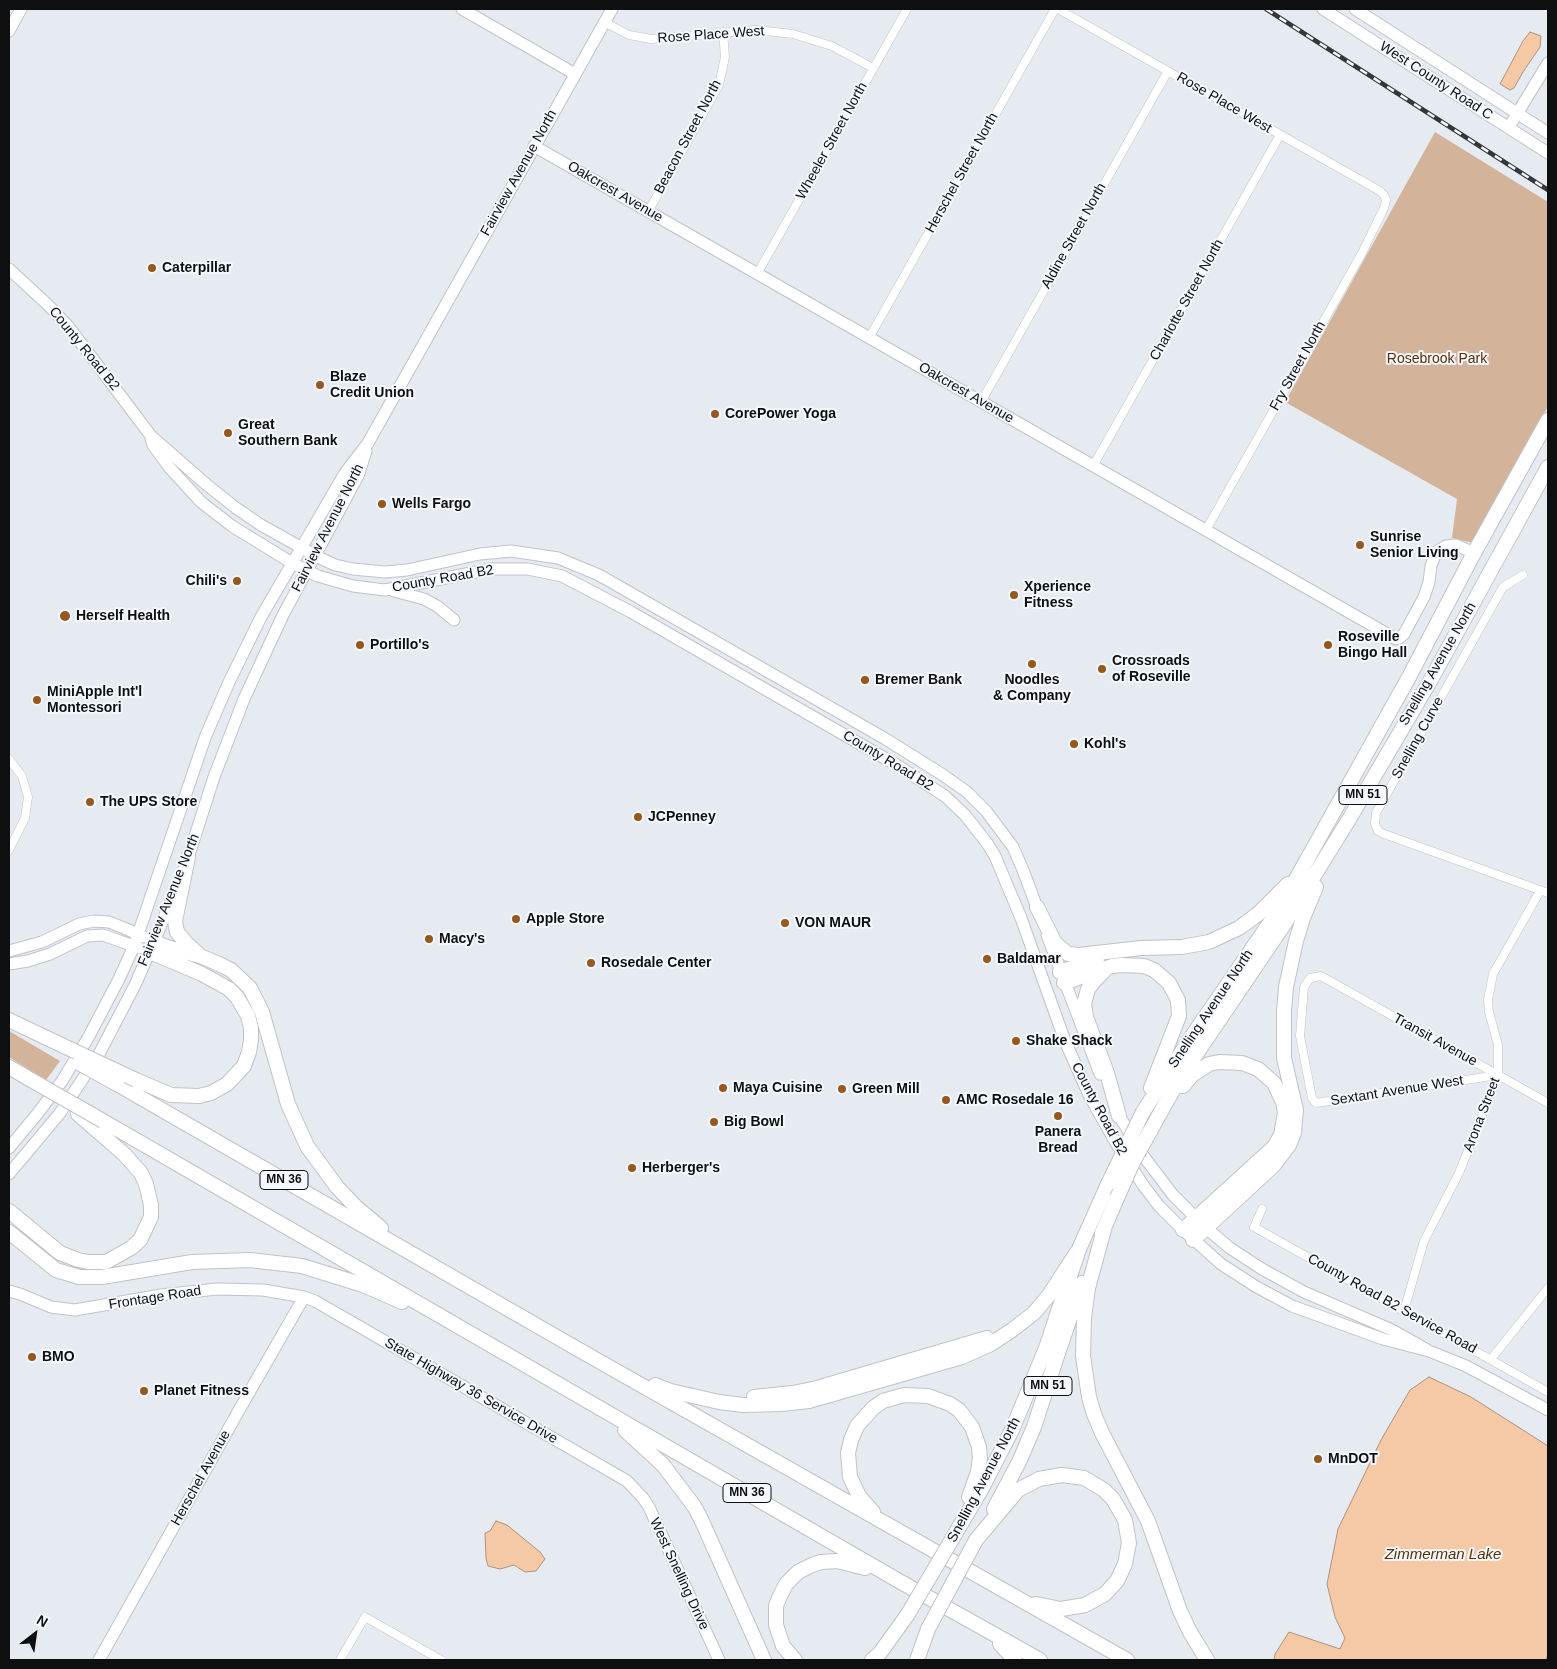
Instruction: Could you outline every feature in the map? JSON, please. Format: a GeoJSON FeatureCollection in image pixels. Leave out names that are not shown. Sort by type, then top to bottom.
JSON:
{"type":"FeatureCollection","features":[{"type":"Feature","properties":{"kind":"highway","name":"Snelling Avenue North"},"geometry":{"type":"LineString","coordinates":[[872,1660],[880,1653],[908,1614],[958,1529],[1012,1430],[1046,1348],[1079,1249],[1108,1184],[1145,1110],[1190,1039],[1280,908],[1409,677],[1474,553],[1548,420]]}},
{"type":"Feature","properties":{"kind":"highway","name":"Snelling Avenue North"},"geometry":{"type":"LineString","coordinates":[[917,1660],[928,1628],[1027,1446],[1081,1286],[1134,1160],[1195,1055],[1283,926],[1348,821],[1429,683],[1548,467]]}},
{"type":"Feature","properties":{"kind":"highway"},"geometry":{"type":"LineString","coordinates":[[1201,1223],[1274,1165],[1289,1145],[1294,1133],[1296,1110],[1284,1058],[1286,987],[1303,918],[1348,821]]}},
{"type":"Feature","properties":{"kind":"highway"},"geometry":{"type":"LineString","coordinates":[[188,858],[174,922],[177,932],[200,956]]}},
{"type":"Feature","properties":{"kind":"highway"},"geometry":{"type":"LineString","coordinates":[[1036,907],[1055,943],[1068,954],[1079,955],[1141,948],[1182,947],[1209,942],[1225,936],[1258,914],[1302,869]]}},
{"type":"Feature","properties":{"kind":"highway"},"geometry":{"type":"LineString","coordinates":[[152,947],[170,948],[200,956],[231,970],[241,978],[256,998],[262,1012],[288,1104],[307,1146],[322,1168],[337,1187],[376,1224],[450,1275]]}},
{"type":"Feature","properties":{"kind":"highway"},"geometry":{"type":"LineString","coordinates":[[51,1043],[172,1095],[199,1096],[211,1093],[227,1084],[244,1066],[249,1052],[251,1040],[248,1016],[237,997],[229,989],[152,947]]}},
{"type":"Feature","properties":{"kind":"highway"},"geometry":{"type":"LineString","coordinates":[[1062,978],[1099,958],[1141,948]]}},
{"type":"Feature","properties":{"kind":"highway"},"geometry":{"type":"LineString","coordinates":[[1062,978],[1112,966],[1132,965],[1144,966],[1154,970],[1169,983],[1178,1000],[1179,1016],[1152,1084],[1145,1110]]}},
{"type":"Feature","properties":{"kind":"highway"},"geometry":{"type":"LineString","coordinates":[[1112,966],[1102,973],[1088,989],[1084,1004],[1086,1018],[1107,1073],[1119,1116]]}},
{"type":"Feature","properties":{"kind":"highway","name":"MN 36"},"geometry":{"type":"LineString","coordinates":[[9,1021],[51,1043],[117,1084],[588,1355],[1127,1660]]}},
{"type":"Feature","properties":{"kind":"highway"},"geometry":{"type":"LineString","coordinates":[[1160,1113],[1192,1075],[1209,1064],[1219,1062],[1242,1063],[1258,1070],[1274,1083],[1283,1102],[1284,1124],[1281,1135],[1274,1147],[1188,1235]]}},
{"type":"Feature","properties":{"kind":"highway"},"geometry":{"type":"LineString","coordinates":[[9,1067],[68,1101],[78,1114],[99,1126],[135,1164],[141,1173],[149,1194],[150,1217],[140,1240],[131,1248],[106,1262],[88,1262],[60,1253],[9,1211]]}},
{"type":"Feature","properties":{"kind":"highway","name":"MN 36"},"geometry":{"type":"LineString","coordinates":[[99,1126],[469,1332],[989,1633],[1040,1660]]}},
{"type":"Feature","properties":{"kind":"highway"},"geometry":{"type":"LineString","coordinates":[[1105,1226],[1088,1288],[1084,1318],[1083,1356],[1089,1397],[1102,1434],[1148,1521],[1180,1611],[1207,1660]]}},
{"type":"Feature","properties":{"kind":"highway"},"geometry":{"type":"LineString","coordinates":[[9,1232],[56,1270],[79,1277],[102,1277],[192,1262],[224,1260],[276,1262],[302,1266],[363,1285],[469,1332]]}},
{"type":"Feature","properties":{"kind":"highway"},"geometry":{"type":"LineString","coordinates":[[588,1355],[646,1382],[696,1398],[751,1405],[810,1401],[962,1357],[991,1344],[1034,1313],[1049,1295],[1079,1249]]}},
{"type":"Feature","properties":{"kind":"highway"},"geometry":{"type":"LineString","coordinates":[[880,1520],[859,1496],[854,1487],[848,1465],[848,1452],[851,1440],[857,1426],[873,1408],[894,1397],[916,1394],[940,1400],[959,1410],[977,1437],[980,1458],[978,1472],[958,1529]]}},
{"type":"Feature","properties":{"kind":"highway"},"geometry":{"type":"LineString","coordinates":[[594,1405],[644,1446],[668,1471],[694,1506],[702,1519],[764,1660]]}},
{"type":"Feature","properties":{"kind":"highway"},"geometry":{"type":"LineString","coordinates":[[976,1540],[1018,1490],[1039,1479],[1051,1476],[1084,1478],[1104,1490],[1120,1508],[1126,1520],[1128,1553],[1120,1576],[1105,1594],[1085,1605],[1061,1609],[1037,1604],[1005,1592]]}},
{"type":"Feature","properties":{"kind":"highway"},"geometry":{"type":"LineString","coordinates":[[795,1660],[787,1652],[780,1639],[775,1616],[776,1606],[782,1592],[792,1577],[798,1572],[812,1565],[837,1561],[866,1568],[899,1581]]}},
{"type":"Feature","properties":{"kind":"highway"},"geometry":{"type":"LineString","coordinates":[[989,1633],[1015,1660]]}},
{"type":"Feature","properties":{"kind":"street"},"geometry":{"type":"LineString","coordinates":[[9,31],[22,9]]}},
{"type":"Feature","properties":{"kind":"street"},"geometry":{"type":"LineString","coordinates":[[462,9],[575,74]]}},
{"type":"Feature","properties":{"kind":"street","name":"Fairview Avenue North"},"geometry":{"type":"LineString","coordinates":[[9,1148],[62,1081],[88,1038],[134,946],[212,721],[260,616],[345,473],[368,442],[612,9]]}},
{"type":"Feature","properties":{"kind":"street","name":"Wheeler Street North"},"geometry":{"type":"LineString","coordinates":[[757,274],[907,9]]}},
{"type":"Feature","properties":{"kind":"street","name":"Rose Place West"},"geometry":{"type":"LineString","coordinates":[[1056,9],[1380,191],[1386,200]]}},
{"type":"Feature","properties":{"kind":"street","name":"Herschel Street North"},"geometry":{"type":"LineString","coordinates":[[869,338],[1056,9]]}},
{"type":"Feature","properties":{"kind":"street","name":"West County Road C"},"geometry":{"type":"LineString","coordinates":[[1323,9],[1548,153]]}},
{"type":"Feature","properties":{"kind":"street","name":"West County Road C"},"geometry":{"type":"LineString","coordinates":[[1355,9],[1548,133]]}},
{"type":"Feature","properties":{"kind":"street","name":"Rose Place West"},"geometry":{"type":"LineString","coordinates":[[604,22],[629,35],[651,39],[756,30],[793,34],[832,46],[873,68]]}},
{"type":"Feature","properties":{"kind":"street","name":"Beacon Street North"},"geometry":{"type":"LineString","coordinates":[[648,212],[719,85],[725,57],[723,32]]}},
{"type":"Feature","properties":{"kind":"street"},"geometry":{"type":"LineString","coordinates":[[1508,127],[1548,63]]}},
{"type":"Feature","properties":{"kind":"street","name":"Aldine Street North"},"geometry":{"type":"LineString","coordinates":[[981,402],[1168,71]]}},
{"type":"Feature","properties":{"kind":"street","name":"Charlotte Street North"},"geometry":{"type":"LineString","coordinates":[[1093,466],[1280,135]]}},
{"type":"Feature","properties":{"kind":"street","name":"Oakcrest Avenue"},"geometry":{"type":"LineString","coordinates":[[534,146],[1393,637],[1399,638],[1404,634],[1424,597],[1436,552],[1446,546],[1456,544],[1474,553]]}},
{"type":"Feature","properties":{"kind":"street","name":"Fry Street North"},"geometry":{"type":"LineString","coordinates":[[1206,530],[1362,253],[1386,200]]}},
{"type":"Feature","properties":{"kind":"street","name":"County Road B2"},"geometry":{"type":"LineString","coordinates":[[9,269],[68,326],[151,436],[236,508],[261,525],[315,556],[346,568],[385,572],[412,569],[472,555],[499,552],[536,554],[558,558],[599,575],[884,738],[967,792],[986,811],[1013,847],[1108,1094],[1141,1153],[1156,1174],[1177,1199],[1230,1248],[1281,1280],[1314,1297],[1392,1330],[1429,1351]]}},
{"type":"Feature","properties":{"kind":"street","name":"County Road B2"},"geometry":{"type":"LineString","coordinates":[[151,436],[153,445],[168,467],[201,502],[232,526],[307,571],[350,586],[375,590],[388,590],[491,569],[528,569],[562,576],[631,612],[911,773],[945,796],[965,816],[987,843],[1004,876],[1080,1076],[1106,1125],[1143,1185],[1159,1206],[1221,1264],[1255,1286],[1292,1306],[1383,1338],[1429,1351],[1466,1366],[1548,1410]]}},
{"type":"Feature","properties":{"kind":"street","name":"Fairview Avenue North"},"geometry":{"type":"LineString","coordinates":[[9,1174],[60,1113],[98,1056],[126,1003],[152,947],[188,858],[214,777],[240,708],[281,620],[358,476],[368,442]]}},
{"type":"Feature","properties":{"kind":"street","name":"Snelling Curve"},"geometry":{"type":"LineString","coordinates":[[1523,575],[1503,587],[1374,819],[1378,830],[1384,834],[1544,892]]}},
{"type":"Feature","properties":{"kind":"street"},"geometry":{"type":"LineString","coordinates":[[388,590],[424,599],[437,606],[454,620]]}},
{"type":"Feature","properties":{"kind":"street"},"geometry":{"type":"LineString","coordinates":[[876,753],[884,738]]}},
{"type":"Feature","properties":{"kind":"street"},"geometry":{"type":"LineString","coordinates":[[9,759],[22,776],[26,786],[28,807],[23,823],[9,850]]}},
{"type":"Feature","properties":{"kind":"street","name":"Arona Street"},"geometry":{"type":"LineString","coordinates":[[1404,1311],[1424,1241],[1459,1173],[1498,1075],[1498,1045],[1489,1012],[1490,986],[1499,962],[1544,892]]}},
{"type":"Feature","properties":{"kind":"street"},"geometry":{"type":"LineString","coordinates":[[9,951],[42,942],[79,924],[94,921],[109,922],[124,928],[138,935],[152,947]]}},
{"type":"Feature","properties":{"kind":"street"},"geometry":{"type":"LineString","coordinates":[[9,964],[28,961],[50,954],[87,936],[103,936],[134,946],[152,947]]}},
{"type":"Feature","properties":{"kind":"street"},"geometry":{"type":"LineString","coordinates":[[9,946],[21,949]]}},
{"type":"Feature","properties":{"kind":"street","name":"Sextant Avenue West"},"geometry":{"type":"LineString","coordinates":[[1321,976],[1310,978],[1304,987],[1300,1036],[1312,1098],[1316,1103],[1498,1075]]}},
{"type":"Feature","properties":{"kind":"street","name":"Transit Avenue"},"geometry":{"type":"LineString","coordinates":[[1321,976],[1548,1103]]}},
{"type":"Feature","properties":{"kind":"street"},"geometry":{"type":"LineString","coordinates":[[1042,979],[1062,978]]}},
{"type":"Feature","properties":{"kind":"street"},"geometry":{"type":"LineString","coordinates":[[1046,990],[1062,978]]}},
{"type":"Feature","properties":{"kind":"street","name":"County Road B2 Service Road"},"geometry":{"type":"LineString","coordinates":[[1262,1209],[1254,1227],[1548,1392]]}},
{"type":"Feature","properties":{"kind":"street"},"geometry":{"type":"LineString","coordinates":[[1491,1360],[1548,1288]]}},
{"type":"Feature","properties":{"kind":"street","name":"Frontage Road"},"geometry":{"type":"LineString","coordinates":[[9,1291],[51,1307],[75,1310],[161,1295],[217,1289],[263,1290],[304,1297]]}},
{"type":"Feature","properties":{"kind":"street","name":"State Highway 36 Service Drive"},"geometry":{"type":"LineString","coordinates":[[304,1297],[323,1306],[618,1475],[636,1489]]}},
{"type":"Feature","properties":{"kind":"street","name":"Herschel Avenue"},"geometry":{"type":"LineString","coordinates":[[99,1660],[304,1297]]}},
{"type":"Feature","properties":{"kind":"street","name":"West Snelling Drive"},"geometry":{"type":"LineString","coordinates":[[636,1489],[649,1507],[719,1660]]}},
{"type":"Feature","properties":{"kind":"street"},"geometry":{"type":"LineString","coordinates":[[340,1660],[365,1616],[441,1660]]}},
{"type":"Feature","properties":{"kind":"green space","name":"Rosebrook Park"},"geometry":{"type":"Polygon","coordinates":[[[1435,132],[1548,202],[1548,406],[1474,543],[1452,538],[1457,499],[1285,402],[1435,132]]]}},
{"type":"Feature","properties":{"kind":"green space"},"geometry":{"type":"Polygon","coordinates":[[[9,1031],[60,1061],[46,1080],[9,1057],[9,1031]]]}},
{"type":"Feature","properties":{"kind":"water"},"geometry":{"type":"Polygon","coordinates":[[[1530,32],[1541,36],[1540,47],[1514,88],[1510,90],[1500,84],[1523,41],[1530,32]]]}},
{"type":"Feature","properties":{"kind":"water","name":"Zimmerman Lake"},"geometry":{"type":"Polygon","coordinates":[[[1429,1377],[1471,1397],[1548,1446],[1548,1654],[1546,1660],[1274,1660],[1275,1654],[1289,1632],[1340,1649],[1345,1638],[1335,1617],[1327,1584],[1338,1529],[1381,1440],[1410,1390],[1429,1377]]]}},
{"type":"Feature","properties":{"kind":"water"},"geometry":{"type":"Polygon","coordinates":[[[496,1521],[507,1525],[540,1552],[545,1559],[536,1571],[525,1572],[514,1565],[500,1569],[488,1566],[485,1533],[490,1531],[496,1521]]]}},
{"type":"Feature","properties":{"kind":"railway"},"geometry":{"type":"LineString","coordinates":[[1266,9],[1548,190]]}},
{"type":"Feature","properties":{"kind":"place","name":"Caterpillar"},"geometry":{"type":"Point","coordinates":[152,268]}},
{"type":"Feature","properties":{"kind":"place","name":"Blaze Credit Union"},"geometry":{"type":"Point","coordinates":[320,385]}},
{"type":"Feature","properties":{"kind":"place","name":"CorePower Yoga"},"geometry":{"type":"Point","coordinates":[715,414]}},
{"type":"Feature","properties":{"kind":"place","name":"Great Southern Bank"},"geometry":{"type":"Point","coordinates":[228,433]}},
{"type":"Feature","properties":{"kind":"place","name":"Wells Fargo"},"geometry":{"type":"Point","coordinates":[382,504]}},
{"type":"Feature","properties":{"kind":"place","name":"Sunrise Senior Living"},"geometry":{"type":"Point","coordinates":[1360,545]}},
{"type":"Feature","properties":{"kind":"place","name":"Chili's"},"geometry":{"type":"Point","coordinates":[237,581]}},
{"type":"Feature","properties":{"kind":"place","name":"Xperience Fitness"},"geometry":{"type":"Point","coordinates":[1014,595]}},
{"type":"Feature","properties":{"kind":"place","name":"Herself Health"},"geometry":{"type":"Point","coordinates":[65,616]}},
{"type":"Feature","properties":{"kind":"place","name":"Portillo's"},"geometry":{"type":"Point","coordinates":[360,645]}},
{"type":"Feature","properties":{"kind":"place","name":"Roseville Bingo Hall"},"geometry":{"type":"Point","coordinates":[1328,645]}},
{"type":"Feature","properties":{"kind":"place","name":"Noodles & Company"},"geometry":{"type":"Point","coordinates":[1032,664]}},
{"type":"Feature","properties":{"kind":"place","name":"Crossroads of Roseville"},"geometry":{"type":"Point","coordinates":[1102,669]}},
{"type":"Feature","properties":{"kind":"place","name":"Bremer Bank"},"geometry":{"type":"Point","coordinates":[865,680]}},
{"type":"Feature","properties":{"kind":"place","name":"MiniApple Int'l Montessori"},"geometry":{"type":"Point","coordinates":[37,700]}},
{"type":"Feature","properties":{"kind":"place","name":"Kohl's"},"geometry":{"type":"Point","coordinates":[1074,744]}},
{"type":"Feature","properties":{"kind":"place","name":"The UPS Store"},"geometry":{"type":"Point","coordinates":[90,802]}},
{"type":"Feature","properties":{"kind":"place","name":"JCPenney"},"geometry":{"type":"Point","coordinates":[638,817]}},
{"type":"Feature","properties":{"kind":"place","name":"Apple Store"},"geometry":{"type":"Point","coordinates":[516,919]}},
{"type":"Feature","properties":{"kind":"place","name":"VON MAUR"},"geometry":{"type":"Point","coordinates":[785,923]}},
{"type":"Feature","properties":{"kind":"place","name":"Macy's"},"geometry":{"type":"Point","coordinates":[429,939]}},
{"type":"Feature","properties":{"kind":"place","name":"Baldamar"},"geometry":{"type":"Point","coordinates":[987,959]}},
{"type":"Feature","properties":{"kind":"place","name":"Rosedale Center"},"geometry":{"type":"Point","coordinates":[591,963]}},
{"type":"Feature","properties":{"kind":"place","name":"Shake Shack"},"geometry":{"type":"Point","coordinates":[1016,1041]}},
{"type":"Feature","properties":{"kind":"place","name":"Maya Cuisine"},"geometry":{"type":"Point","coordinates":[723,1088]}},
{"type":"Feature","properties":{"kind":"place","name":"Green Mill"},"geometry":{"type":"Point","coordinates":[842,1089]}},
{"type":"Feature","properties":{"kind":"place","name":"AMC Rosedale 16"},"geometry":{"type":"Point","coordinates":[946,1100]}},
{"type":"Feature","properties":{"kind":"place","name":"Panera Bread"},"geometry":{"type":"Point","coordinates":[1058,1116]}},
{"type":"Feature","properties":{"kind":"place","name":"Big Bowl"},"geometry":{"type":"Point","coordinates":[714,1122]}},
{"type":"Feature","properties":{"kind":"place","name":"Herberger's"},"geometry":{"type":"Point","coordinates":[632,1168]}},
{"type":"Feature","properties":{"kind":"place","name":"BMO"},"geometry":{"type":"Point","coordinates":[32,1357]}},
{"type":"Feature","properties":{"kind":"place","name":"Planet Fitness"},"geometry":{"type":"Point","coordinates":[144,1391]}},
{"type":"Feature","properties":{"kind":"place","name":"MnDOT"},"geometry":{"type":"Point","coordinates":[1318,1459]}}]}
